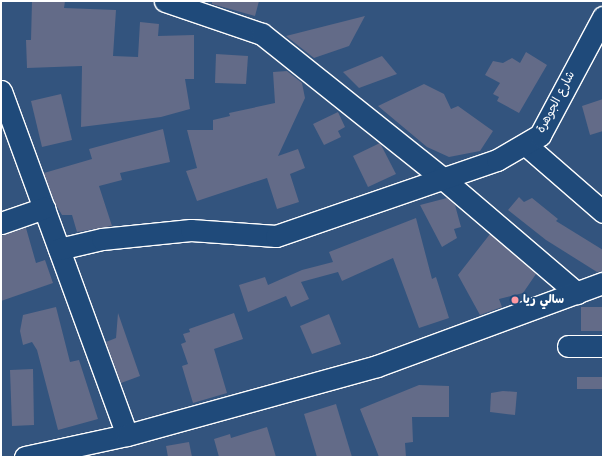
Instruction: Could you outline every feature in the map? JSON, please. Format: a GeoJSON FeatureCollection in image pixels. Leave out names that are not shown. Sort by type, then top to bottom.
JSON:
{"type":"FeatureCollection","features":[{"type":"Feature","properties":{"kind":"street"},"geometry":{"type":"LineString","coordinates":[[165,1],[262,34],[441,177],[577,293]]}},
{"type":"Feature","properties":{"kind":"street","name":"شارع الجوهرة"},"geometry":{"type":"LineString","coordinates":[[59,249],[102,239],[184,230],[276,236],[441,177],[496,160],[526,145],[540,135],[597,40],[603,17]]}},
{"type":"Feature","properties":{"kind":"street"},"geometry":{"type":"LineString","coordinates":[[1,91],[127,435]]}},
{"type":"Feature","properties":{"kind":"street"},"geometry":{"type":"LineString","coordinates":[[526,145],[603,212]]}},
{"type":"Feature","properties":{"kind":"street"},"geometry":{"type":"LineString","coordinates":[[1,223],[44,208]]}},
{"type":"Feature","properties":{"kind":"street"},"geometry":{"type":"LineString","coordinates":[[25,457],[127,435],[376,366],[603,283]]}},
{"type":"Feature","properties":{"kind":"street"},"geometry":{"type":"LineString","coordinates":[[568,346],[603,346]]}},
{"type":"Feature","properties":{"kind":"building"},"geometry":{"type":"Polygon","coordinates":[[[32,1],[65,1],[64,8],[116,10],[113,56],[138,57],[140,22],[159,24],[158,36],[194,35],[194,79],[185,79],[190,109],[161,117],[81,127],[82,66],[27,68],[26,40],[31,40],[32,1]]]}},
{"type":"Feature","properties":{"kind":"building"},"geometry":{"type":"Polygon","coordinates":[[[212,1],[259,1],[255,16],[212,4],[212,1]]]}},
{"type":"Feature","properties":{"kind":"building"},"geometry":{"type":"Polygon","coordinates":[[[365,16],[349,46],[314,58],[286,36],[365,16]]]}},
{"type":"Feature","properties":{"kind":"building"},"geometry":{"type":"Polygon","coordinates":[[[526,52],[547,65],[519,113],[497,101],[499,97],[493,94],[500,83],[485,75],[493,61],[503,63],[512,58],[520,63],[526,52]]]}},
{"type":"Feature","properties":{"kind":"building"},"geometry":{"type":"Polygon","coordinates":[[[216,54],[248,56],[246,84],[215,83],[216,54]]]}},
{"type":"Feature","properties":{"kind":"building"},"geometry":{"type":"Polygon","coordinates":[[[382,56],[397,74],[359,88],[343,72],[382,56]]]}},
{"type":"Feature","properties":{"kind":"building"},"geometry":{"type":"Polygon","coordinates":[[[287,71],[302,83],[305,98],[278,156],[298,149],[305,168],[290,174],[299,202],[277,209],[267,178],[197,201],[186,171],[197,168],[187,130],[213,130],[213,120],[230,116],[229,113],[275,103],[273,72],[287,71]]]}},
{"type":"Feature","properties":{"kind":"building"},"geometry":{"type":"Polygon","coordinates":[[[424,84],[444,94],[451,109],[458,106],[493,131],[480,151],[449,157],[427,147],[378,106],[424,84]]]}},
{"type":"Feature","properties":{"kind":"building"},"geometry":{"type":"Polygon","coordinates":[[[61,94],[72,140],[42,147],[31,101],[61,94]]]}},
{"type":"Feature","properties":{"kind":"building"},"geometry":{"type":"Polygon","coordinates":[[[603,99],[603,131],[590,135],[582,106],[603,99]]]}},
{"type":"Feature","properties":{"kind":"building"},"geometry":{"type":"Polygon","coordinates":[[[338,112],[345,127],[338,131],[341,137],[324,145],[313,124],[338,112]]]}},
{"type":"Feature","properties":{"kind":"building"},"geometry":{"type":"Polygon","coordinates":[[[163,129],[170,162],[120,173],[122,180],[99,186],[112,226],[77,232],[72,215],[62,215],[55,203],[44,173],[92,159],[89,149],[163,129]]]}},
{"type":"Feature","properties":{"kind":"building"},"geometry":{"type":"Polygon","coordinates":[[[380,143],[396,174],[368,187],[353,156],[380,143]]]}},
{"type":"Feature","properties":{"kind":"building"},"geometry":{"type":"Polygon","coordinates":[[[519,197],[524,202],[532,198],[558,219],[556,221],[603,250],[603,271],[597,272],[546,240],[508,210],[519,197]]]}},
{"type":"Feature","properties":{"kind":"building"},"geometry":{"type":"Polygon","coordinates":[[[447,198],[455,205],[461,227],[454,229],[457,238],[442,247],[420,205],[447,198]]]}},
{"type":"Feature","properties":{"kind":"building"},"geometry":{"type":"Polygon","coordinates":[[[416,218],[432,279],[436,277],[449,318],[419,328],[393,258],[342,281],[338,272],[301,282],[309,299],[291,307],[286,296],[248,312],[239,285],[265,277],[268,285],[302,270],[333,262],[329,252],[416,218]]]}},
{"type":"Feature","properties":{"kind":"building"},"geometry":{"type":"Polygon","coordinates":[[[26,228],[36,263],[45,260],[53,283],[1,301],[1,236],[26,228]]]}},
{"type":"Feature","properties":{"kind":"building"},"geometry":{"type":"Polygon","coordinates":[[[490,234],[536,274],[523,293],[499,299],[502,307],[480,315],[458,275],[490,234]]]}},
{"type":"Feature","properties":{"kind":"building"},"geometry":{"type":"Polygon","coordinates":[[[56,307],[70,362],[79,360],[98,419],[58,430],[37,350],[32,342],[23,345],[20,331],[23,315],[56,307]]]}},
{"type":"Feature","properties":{"kind":"building"},"geometry":{"type":"Polygon","coordinates":[[[581,307],[602,307],[602,331],[581,331],[581,307]]]}},
{"type":"Feature","properties":{"kind":"building"},"geometry":{"type":"Polygon","coordinates":[[[118,313],[140,376],[121,383],[106,342],[116,338],[118,313]]]}},
{"type":"Feature","properties":{"kind":"building"},"geometry":{"type":"Polygon","coordinates":[[[234,313],[243,339],[214,349],[227,393],[193,403],[182,366],[188,364],[181,344],[186,342],[183,334],[190,332],[189,329],[234,313]]]}},
{"type":"Feature","properties":{"kind":"building"},"geometry":{"type":"Polygon","coordinates":[[[329,314],[341,344],[312,354],[300,326],[329,314]]]}},
{"type":"Feature","properties":{"kind":"building"},"geometry":{"type":"Polygon","coordinates":[[[33,369],[34,425],[12,426],[10,370],[33,369]]]}},
{"type":"Feature","properties":{"kind":"building"},"geometry":{"type":"Polygon","coordinates":[[[577,377],[603,377],[603,389],[577,389],[577,377]]]}},
{"type":"Feature","properties":{"kind":"building"},"geometry":{"type":"Polygon","coordinates":[[[419,385],[449,386],[449,417],[412,417],[413,442],[405,443],[406,457],[379,457],[360,409],[419,385]]]}},
{"type":"Feature","properties":{"kind":"building"},"geometry":{"type":"Polygon","coordinates":[[[503,391],[517,392],[515,415],[490,412],[491,393],[503,391]]]}},
{"type":"Feature","properties":{"kind":"building"},"geometry":{"type":"Polygon","coordinates":[[[336,404],[352,457],[317,457],[304,414],[336,404]]]}},
{"type":"Feature","properties":{"kind":"building"},"geometry":{"type":"Polygon","coordinates":[[[267,427],[276,457],[219,457],[214,439],[230,434],[231,438],[267,427]]]}},
{"type":"Feature","properties":{"kind":"building"},"geometry":{"type":"Polygon","coordinates":[[[189,442],[192,457],[168,457],[166,446],[189,442]]]}},
{"type":"Feature","properties":{"kind":"place","name":"سالي ريا"},"geometry":{"type":"Point","coordinates":[515,300]}}]}
